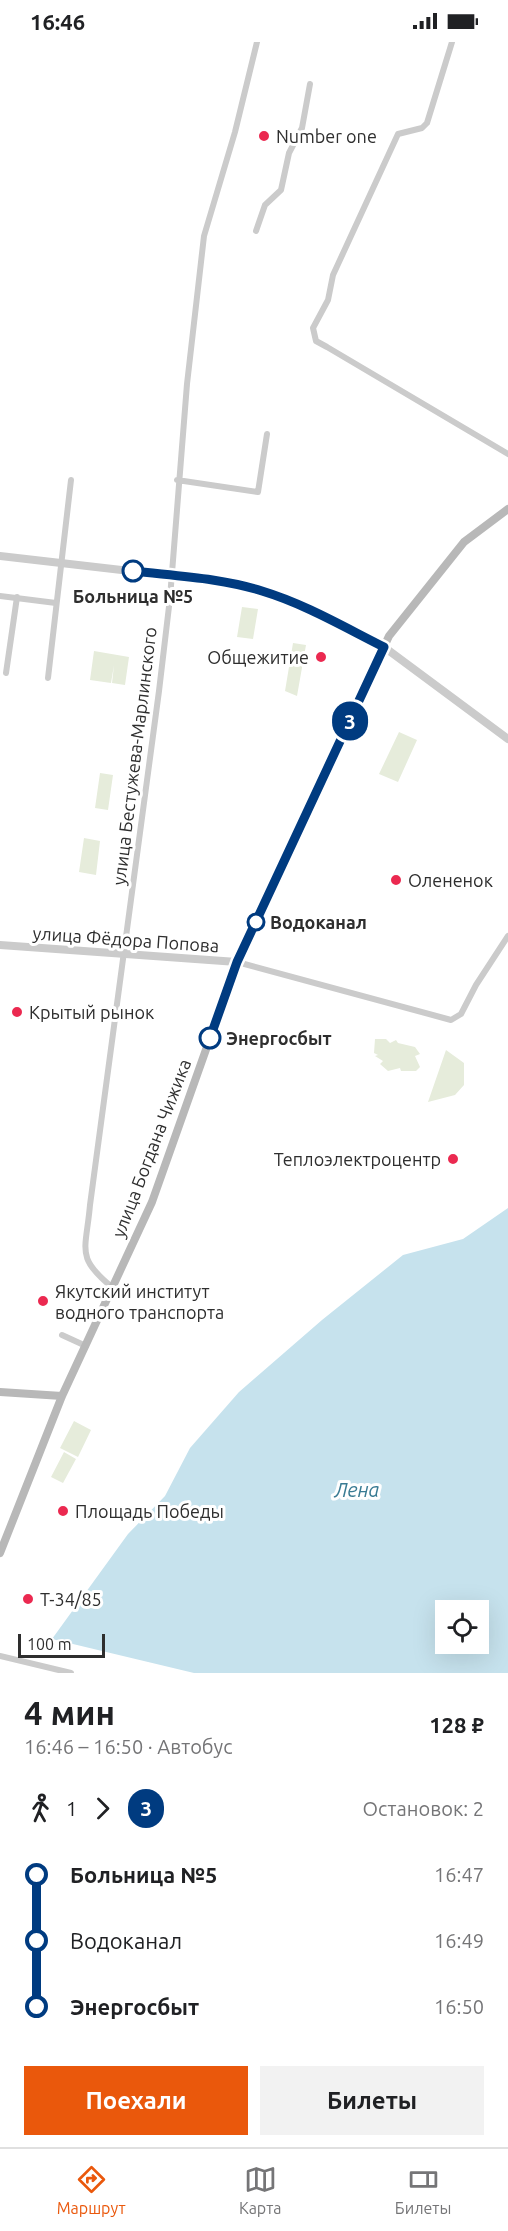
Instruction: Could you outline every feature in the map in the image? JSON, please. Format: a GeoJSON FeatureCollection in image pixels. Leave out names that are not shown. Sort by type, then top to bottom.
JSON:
{"type":"FeatureCollection","features":[{"type":"Feature","properties":{"kind":"main road","name":"улица Богдана Чижика"},"geometry":{"type":"LineString","coordinates":[[0,1553],[62,1396],[164,1173],[237,962],[389,636],[444,563],[480,527],[508,508]]}},
{"type":"Feature","properties":{"kind":"main road"},"geometry":{"type":"LineString","coordinates":[[0,1392],[62,1396]]}},
{"type":"Feature","properties":{"kind":"street","name":"улица Бестужева-Марлинского"},"geometry":{"type":"LineString","coordinates":[[113,1288],[93,1271],[86,1260],[85,1253],[122,954],[159,691],[171,575],[177,480],[204,236],[235,132],[257,42]]}},
{"type":"Feature","properties":{"kind":"street"},"geometry":{"type":"LineString","coordinates":[[452,42],[427,123],[422,128],[398,134],[333,275],[328,300],[313,328],[313,334],[316,341],[508,454]]}},
{"type":"Feature","properties":{"kind":"street"},"geometry":{"type":"LineString","coordinates":[[256,231],[265,205],[281,190],[289,153],[302,128],[310,84]]}},
{"type":"Feature","properties":{"kind":"street"},"geometry":{"type":"LineString","coordinates":[[177,480],[258,492],[267,434]]}},
{"type":"Feature","properties":{"kind":"street"},"geometry":{"type":"LineString","coordinates":[[48,678],[71,480]]}},
{"type":"Feature","properties":{"kind":"street"},"geometry":{"type":"LineString","coordinates":[[0,556],[171,575],[240,585],[263,591],[321,614],[384,647],[508,739]]}},
{"type":"Feature","properties":{"kind":"street"},"geometry":{"type":"LineString","coordinates":[[0,596],[56,603]]}},
{"type":"Feature","properties":{"kind":"street"},"geometry":{"type":"LineString","coordinates":[[6,673],[17,597]]}},
{"type":"Feature","properties":{"kind":"street","name":"улица Фёдора Попова"},"geometry":{"type":"LineString","coordinates":[[0,945],[237,962],[447,1020],[459,1018],[508,936]]}},
{"type":"Feature","properties":{"kind":"street"},"geometry":{"type":"LineString","coordinates":[[62,1335],[86,1346]]}},
{"type":"Feature","properties":{"kind":"street"},"geometry":{"type":"LineString","coordinates":[[0,1656],[71,1673]]}},
{"type":"Feature","properties":{"kind":"green space"},"geometry":{"type":"Polygon","coordinates":[[[242,607],[258,609],[253,639],[237,637],[242,607]]]}},
{"type":"Feature","properties":{"kind":"green space"},"geometry":{"type":"Polygon","coordinates":[[[293,643],[306,645],[297,696],[285,691],[293,643]]]}},
{"type":"Feature","properties":{"kind":"green space"},"geometry":{"type":"Polygon","coordinates":[[[94,651],[129,657],[125,685],[112,683],[114,665],[111,683],[90,680],[94,651]]]}},
{"type":"Feature","properties":{"kind":"green space"},"geometry":{"type":"Polygon","coordinates":[[[399,732],[417,740],[398,782],[379,774],[399,732]]]}},
{"type":"Feature","properties":{"kind":"green space"},"geometry":{"type":"Polygon","coordinates":[[[100,773],[113,775],[108,810],[95,808],[100,773]]]}},
{"type":"Feature","properties":{"kind":"green space"},"geometry":{"type":"Polygon","coordinates":[[[84,838],[100,841],[96,875],[79,872],[84,838]]]}},
{"type":"Feature","properties":{"kind":"green space"},"geometry":{"type":"Polygon","coordinates":[[[375,1039],[386,1039],[390,1043],[396,1040],[398,1043],[415,1047],[420,1054],[415,1056],[420,1067],[416,1071],[401,1071],[400,1068],[388,1071],[380,1064],[383,1061],[375,1056],[378,1055],[374,1053],[375,1039]]]}},
{"type":"Feature","properties":{"kind":"green space"},"geometry":{"type":"Polygon","coordinates":[[[446,1050],[464,1063],[464,1085],[455,1095],[428,1102],[446,1050]]]}},
{"type":"Feature","properties":{"kind":"green space"},"geometry":{"type":"Polygon","coordinates":[[[74,1421],[91,1430],[78,1457],[60,1448],[74,1421]]]}},
{"type":"Feature","properties":{"kind":"green space"},"geometry":{"type":"Polygon","coordinates":[[[64,1452],[76,1459],[63,1483],[51,1477],[64,1452]]]}},
{"type":"Feature","properties":{"kind":"water","name":"Лена"},"geometry":{"type":"Polygon","coordinates":[[[508,1208],[508,1673],[194,1673],[52,1639],[128,1534],[165,1496],[190,1448],[239,1392],[322,1320],[403,1255],[463,1239],[508,1208]]]}},
{"type":"Feature","properties":{"kind":"bus line","name":"3"},"geometry":{"type":"LineString","coordinates":[[133,571],[240,585],[263,591],[321,614],[384,647],[237,962],[210,1038]]}},
{"type":"Feature","properties":{"kind":"place","name":"Number one"},"geometry":{"type":"Point","coordinates":[264,136]}},
{"type":"Feature","properties":{"kind":"place","name":"Больница №5"},"geometry":{"type":"Point","coordinates":[133,571]}},
{"type":"Feature","properties":{"kind":"place","name":"Общежитие"},"geometry":{"type":"Point","coordinates":[321,657]}},
{"type":"Feature","properties":{"kind":"place","name":"Олененок"},"geometry":{"type":"Point","coordinates":[396,880]}},
{"type":"Feature","properties":{"kind":"place","name":"Водоканал"},"geometry":{"type":"Point","coordinates":[256,922]}},
{"type":"Feature","properties":{"kind":"place","name":"Крытый рынок"},"geometry":{"type":"Point","coordinates":[17,1012]}},
{"type":"Feature","properties":{"kind":"place","name":"Энергосбыт"},"geometry":{"type":"Point","coordinates":[210,1038]}},
{"type":"Feature","properties":{"kind":"place","name":"Теплоэлектроцентр"},"geometry":{"type":"Point","coordinates":[453,1159]}},
{"type":"Feature","properties":{"kind":"place","name":"Якутский институт водного транспорта"},"geometry":{"type":"Point","coordinates":[43,1301]}},
{"type":"Feature","properties":{"kind":"place","name":"Площадь Победы"},"geometry":{"type":"Point","coordinates":[63,1511]}},
{"type":"Feature","properties":{"kind":"place","name":"T-34/85"},"geometry":{"type":"Point","coordinates":[28,1599]}}]}
